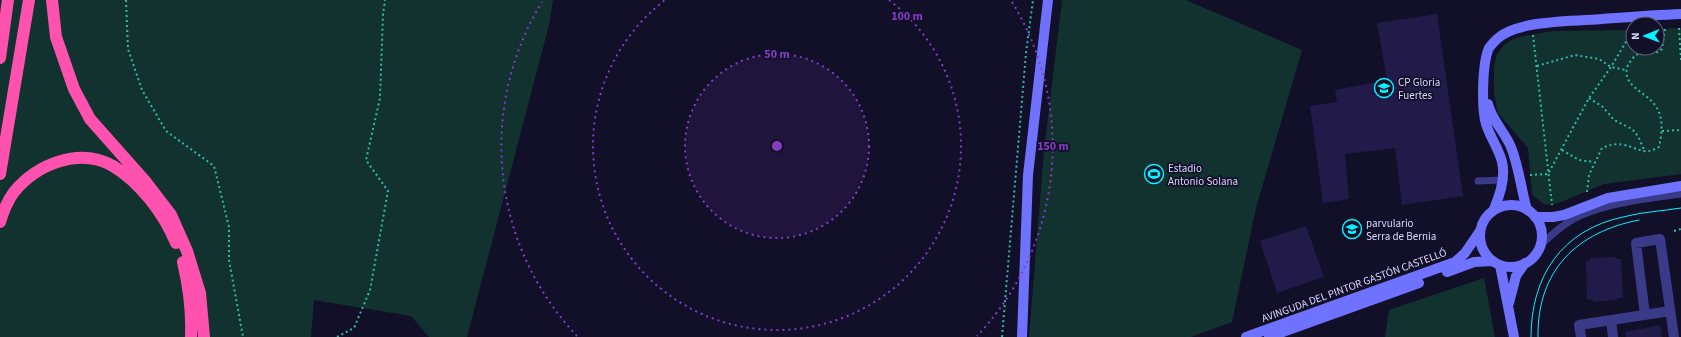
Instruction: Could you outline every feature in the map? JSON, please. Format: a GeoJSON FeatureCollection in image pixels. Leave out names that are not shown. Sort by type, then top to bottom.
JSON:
{"type":"FeatureCollection","features":[{"type":"Feature","properties":{"kind":"highway"},"geometry":{"type":"LineString","coordinates":[[0,58],[8,0]]}},
{"type":"Feature","properties":{"kind":"highway"},"geometry":{"type":"LineString","coordinates":[[0,174],[29,0]]}},
{"type":"Feature","properties":{"kind":"highway"},"geometry":{"type":"LineString","coordinates":[[52,0],[56,37],[74,89],[90,119],[145,181],[171,215],[187,250],[200,293],[204,337]]}},
{"type":"Feature","properties":{"kind":"highway"},"geometry":{"type":"LineString","coordinates":[[0,222],[13,192],[27,178],[42,167],[59,161],[77,158],[97,160],[111,166],[136,185],[151,201],[174,239],[182,259],[188,281],[191,310],[191,337]]}},
{"type":"Feature","properties":{"kind":"street"},"geometry":{"type":"LineString","coordinates":[[1022,337],[1028,175],[1048,0]]}},
{"type":"Feature","properties":{"kind":"street"},"geometry":{"type":"LineString","coordinates":[[1514,337],[1509,305],[1496,263],[1482,248],[1480,240],[1480,231],[1485,219],[1494,209],[1500,197],[1503,180],[1502,162],[1485,120],[1485,60],[1489,48],[1498,38],[1506,33],[1533,25],[1550,22],[1681,14]]}},
{"type":"Feature","properties":{"kind":"street"},"geometry":{"type":"LineString","coordinates":[[1484,85],[1490,112],[1495,122],[1505,134],[1513,154],[1531,213],[1541,231],[1540,246],[1534,256],[1525,263],[1516,276],[1509,305]]}},
{"type":"Feature","properties":{"kind":"street"},"geometry":{"type":"LineString","coordinates":[[1494,209],[1508,205],[1521,207],[1531,213],[1553,217],[1564,215],[1608,198],[1681,186]]}},
{"type":"Feature","properties":{"kind":"street","name":"AVINGUDA DEL PINTOR GASTÓN CASTELLÓ"},"geometry":{"type":"LineString","coordinates":[[1246,337],[1455,262],[1465,253],[1480,231]]}},
{"type":"Feature","properties":{"kind":"street"},"geometry":{"type":"LineString","coordinates":[[1645,315],[1636,243],[1660,239],[1674,337]]}},
{"type":"Feature","properties":{"kind":"street","name":"AVINGUDA DEL PINTOR GASTÓN CASTELLÓ"},"geometry":{"type":"LineString","coordinates":[[1270,337],[1474,262],[1496,263]]}},
{"type":"Feature","properties":{"kind":"street"},"geometry":{"type":"LineString","coordinates":[[1496,263],[1514,266],[1525,263]]}},
{"type":"Feature","properties":{"kind":"street"},"geometry":{"type":"LineString","coordinates":[[1016,337],[1023,290]]}},
{"type":"Feature","properties":{"kind":"street"},"geometry":{"type":"LineString","coordinates":[[1581,337],[1579,325],[1670,311]]}},
{"type":"Feature","properties":{"kind":"street"},"geometry":{"type":"LineString","coordinates":[[1611,320],[1613,337]]}},
{"type":"Feature","properties":{"kind":"lane"},"geometry":{"type":"LineString","coordinates":[[1478,181],[1503,180]]}},
{"type":"Feature","properties":{"kind":"lane"},"geometry":{"type":"LineString","coordinates":[[1540,246],[1557,230],[1581,215],[1615,204],[1681,194]]}},
{"type":"Feature","properties":{"kind":"path"},"geometry":{"type":"LineString","coordinates":[[126,0],[128,49],[142,90],[166,131],[214,166],[229,227],[229,260],[243,337]]}},
{"type":"Feature","properties":{"kind":"path"},"geometry":{"type":"LineString","coordinates":[[337,337],[354,328],[370,290],[388,191],[366,160],[380,98],[383,14],[385,0]]}},
{"type":"Feature","properties":{"kind":"path"},"geometry":{"type":"LineString","coordinates":[[1002,337],[1026,53],[1033,0]]}},
{"type":"Feature","properties":{"kind":"path"},"geometry":{"type":"LineString","coordinates":[[1679,28],[1681,60]]}},
{"type":"Feature","properties":{"kind":"path"},"geometry":{"type":"LineString","coordinates":[[1533,34],[1552,205]]}},
{"type":"Feature","properties":{"kind":"path"},"geometry":{"type":"LineString","coordinates":[[1548,174],[1589,98],[1611,67],[1625,43]]}},
{"type":"Feature","properties":{"kind":"path"},"geometry":{"type":"LineString","coordinates":[[1537,66],[1575,55],[1600,59],[1611,67],[1626,70]]}},
{"type":"Feature","properties":{"kind":"path"},"geometry":{"type":"LineString","coordinates":[[1587,192],[1589,174],[1602,148],[1612,144],[1623,144],[1645,152],[1659,147],[1662,131],[1655,105],[1633,86],[1627,78],[1626,70],[1635,56]]}},
{"type":"Feature","properties":{"kind":"path"},"geometry":{"type":"LineString","coordinates":[[1589,98],[1603,107],[1614,120],[1632,129],[1638,136],[1645,152]]}},
{"type":"Feature","properties":{"kind":"path"},"geometry":{"type":"LineString","coordinates":[[1662,131],[1681,130]]}},
{"type":"Feature","properties":{"kind":"path"},"geometry":{"type":"LineString","coordinates":[[1562,150],[1579,160],[1594,162]]}},
{"type":"Feature","properties":{"kind":"path"},"geometry":{"type":"LineString","coordinates":[[1529,175],[1548,174]]}},
{"type":"Feature","properties":{"kind":"path"},"geometry":{"type":"LineString","coordinates":[[1674,230],[1681,229]]}},
{"type":"Feature","properties":{"kind":"green space"},"geometry":{"type":"Polygon","coordinates":[[[0,0],[553,0],[549,25],[467,337],[429,337],[411,316],[314,300],[311,337],[0,337],[0,0]]]}},
{"type":"Feature","properties":{"kind":"green space","name":"Estadio Antonio Solana"},"geometry":{"type":"Polygon","coordinates":[[[1062,0],[1186,0],[1302,50],[1256,208],[1232,322],[1191,337],[1029,337],[1044,151],[1062,0]]]}},
{"type":"Feature","properties":{"kind":"green space"},"geometry":{"type":"Polygon","coordinates":[[[1681,28],[1681,174],[1604,184],[1552,205],[1544,204],[1532,195],[1528,148],[1498,113],[1494,93],[1494,66],[1497,54],[1504,45],[1513,39],[1524,36],[1553,31],[1625,30],[1625,56],[1665,56],[1665,29],[1681,28]]]}},
{"type":"Feature","properties":{"kind":"green space"},"geometry":{"type":"Polygon","coordinates":[[[1484,278],[1495,337],[1385,337],[1389,310],[1484,278]]]}},
{"type":"Feature","properties":{"kind":"building"},"geometry":{"type":"Polygon","coordinates":[[[1437,14],[1463,196],[1402,205],[1395,148],[1345,154],[1349,199],[1323,203],[1310,106],[1337,102],[1335,90],[1387,80],[1377,23],[1437,14]]]}},
{"type":"Feature","properties":{"kind":"building"},"geometry":{"type":"Polygon","coordinates":[[[1306,226],[1324,277],[1277,293],[1260,241],[1306,226]]]}},
{"type":"Feature","properties":{"kind":"building"},"geometry":{"type":"Polygon","coordinates":[[[1616,257],[1616,259],[1621,259],[1623,297],[1616,300],[1593,302],[1593,300],[1587,299],[1586,261],[1590,261],[1590,258],[1616,257]]]}},
{"type":"Feature","properties":{"kind":"building"},"geometry":{"type":"Polygon","coordinates":[[[1660,325],[1662,337],[1626,337],[1625,332],[1660,325]]]}},
{"type":"Feature","properties":{"kind":"tram line"},"geometry":{"type":"LineString","coordinates":[[1531,337],[1532,315],[1537,294],[1544,276],[1554,259],[1567,245],[1583,233],[1602,223],[1630,215],[1681,208]]}},
{"type":"Feature","properties":{"kind":"tram line"},"geometry":{"type":"LineString","coordinates":[[1538,337],[1540,313],[1545,292],[1553,274],[1565,258],[1580,245],[1597,234],[1617,226],[1639,220]]}},
{"type":"Feature","properties":{"kind":"place","name":"CP Gloria Fuertes"},"geometry":{"type":"Point","coordinates":[1384,88]}},
{"type":"Feature","properties":{"kind":"place","name":"Estadio Antonio Solana"},"geometry":{"type":"Point","coordinates":[1154,174]}},
{"type":"Feature","properties":{"kind":"place","name":"parvulario Serra de Bernia"},"geometry":{"type":"Point","coordinates":[1352,229]}}]}
